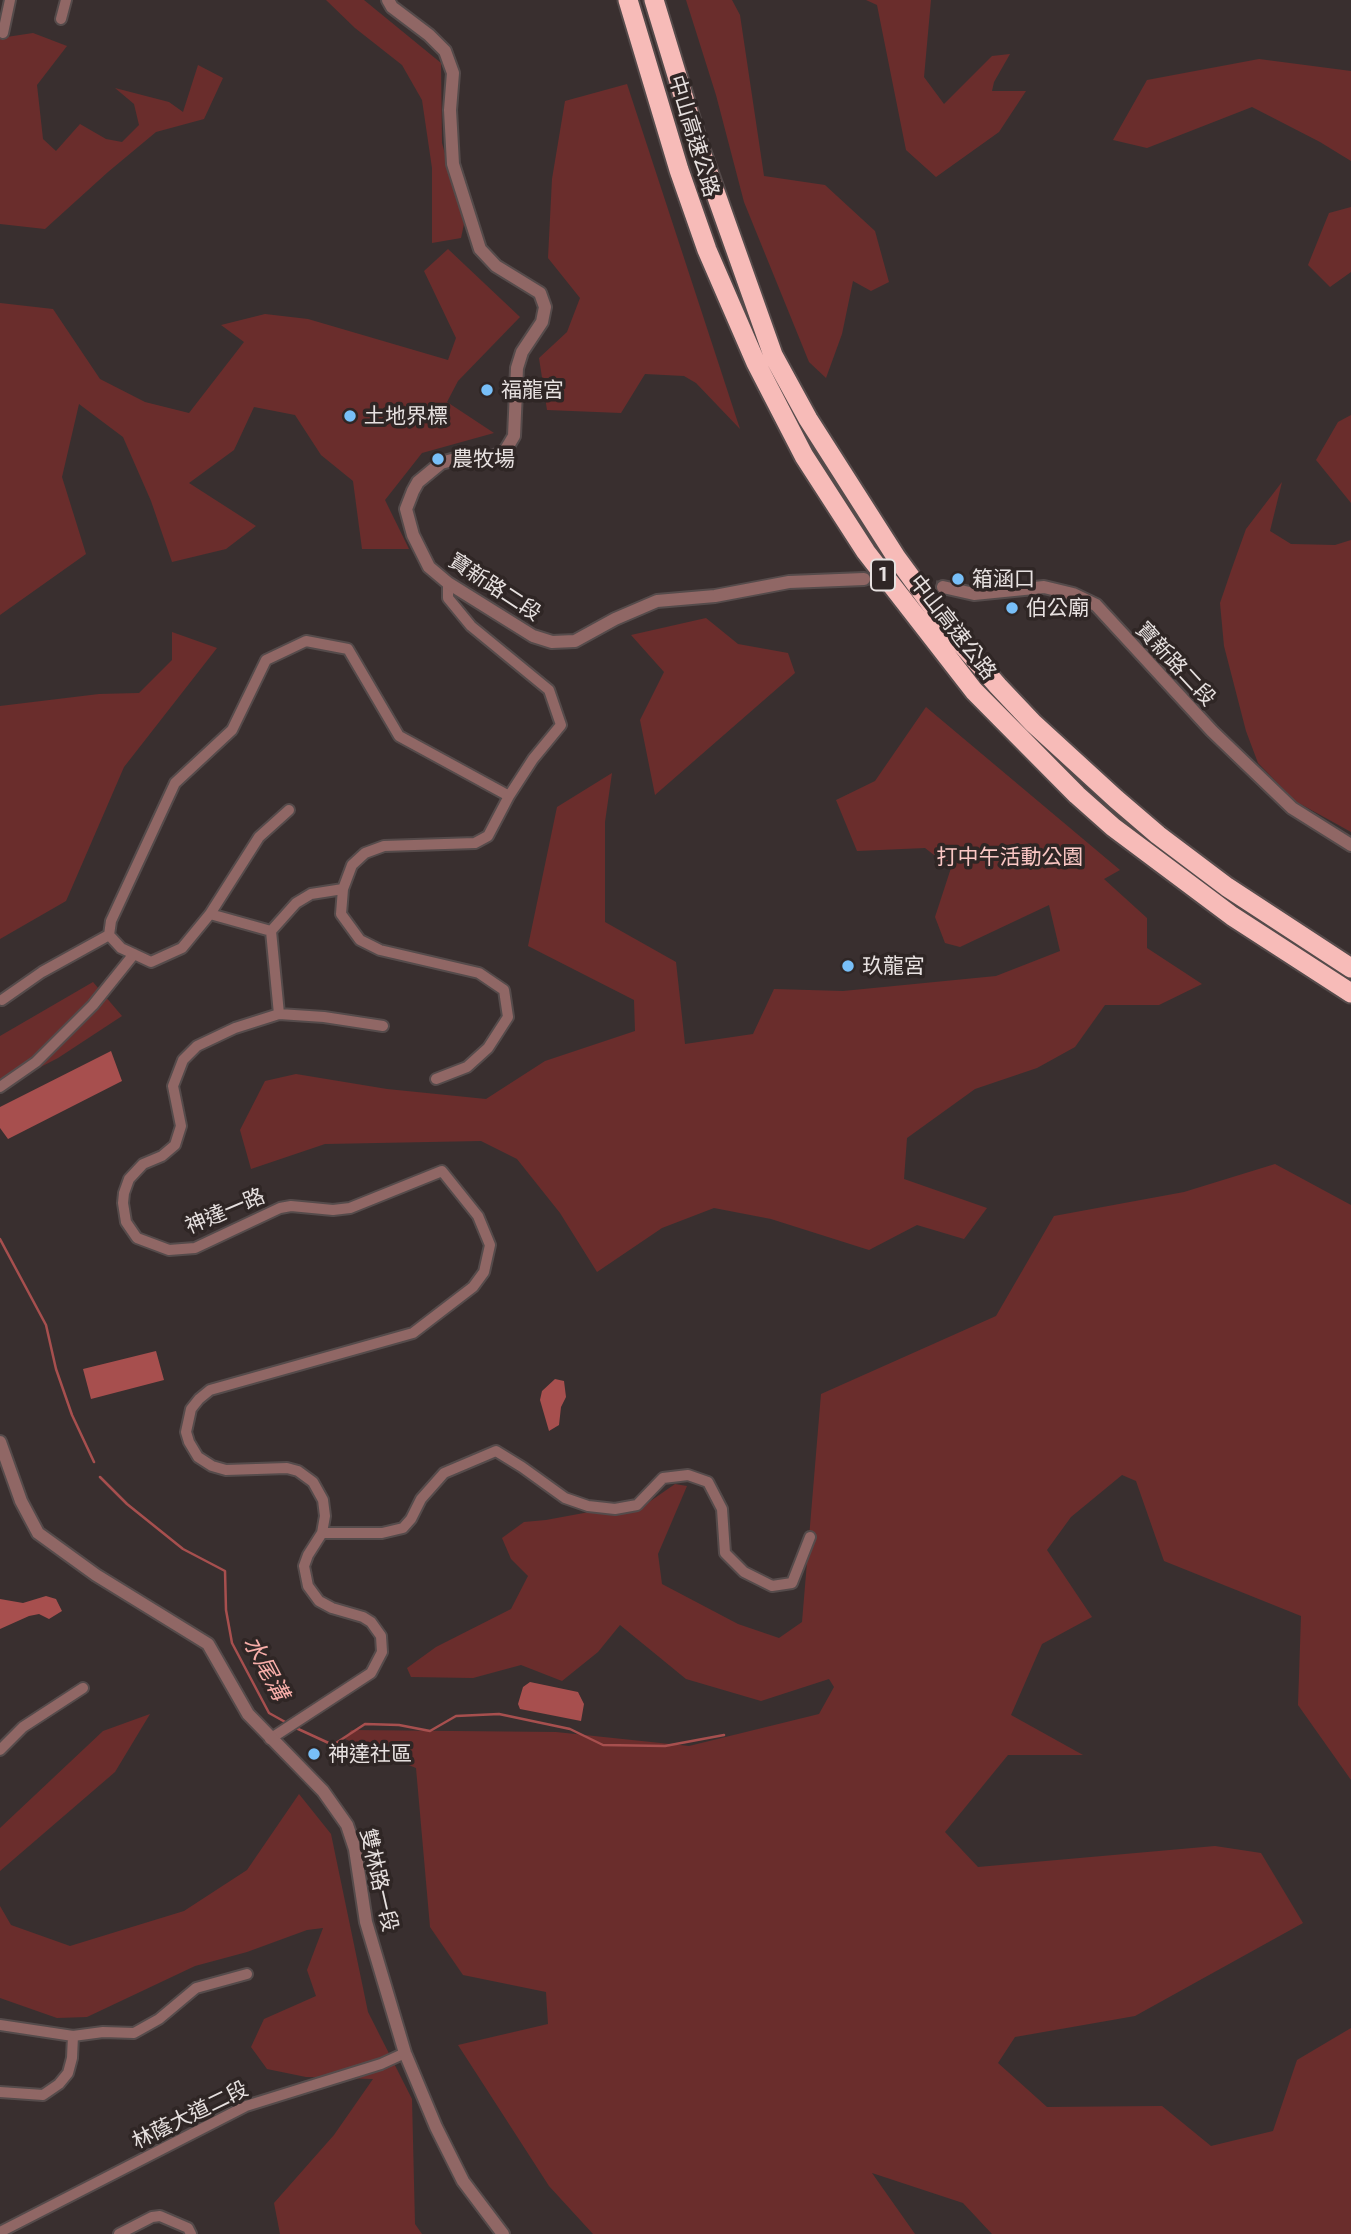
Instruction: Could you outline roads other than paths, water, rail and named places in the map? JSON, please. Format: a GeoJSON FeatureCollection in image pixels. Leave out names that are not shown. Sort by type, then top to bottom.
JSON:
{"type":"FeatureCollection","features":[{"type":"Feature","properties":{"kind":"highway","name":"中山高速公路"},"geometry":{"type":"LineString","coordinates":[[628,0],[679,170],[707,250],[756,362],[804,456],[866,552],[974,691],[1077,795],[1113,827],[1232,916],[1351,993]]}},
{"type":"Feature","properties":{"kind":"highway","name":"中山高速公路"},"geometry":{"type":"LineString","coordinates":[[654,0],[696,138],[773,355],[815,430],[896,557],[951,632],[998,686],[1116,799],[1227,887],[1351,968]]}},
{"type":"Feature","properties":{"kind":"street"},"geometry":{"type":"LineString","coordinates":[[3,33],[10,0]]}},
{"type":"Feature","properties":{"kind":"street"},"geometry":{"type":"LineString","coordinates":[[61,19],[66,0]]}},
{"type":"Feature","properties":{"kind":"street","name":"寶新路二段"},"geometry":{"type":"LineString","coordinates":[[388,0],[392,7],[445,51],[453,73],[450,110],[453,164],[480,249],[496,266],[540,293],[545,307],[542,322],[522,352],[517,369],[514,436],[505,451],[493,457],[459,458],[440,464],[418,482],[406,509],[413,535],[429,567],[447,583],[533,636],[552,642],[575,641],[615,619],[657,601],[715,596],[789,582],[864,579]]}},
{"type":"Feature","properties":{"kind":"street"},"geometry":{"type":"LineString","coordinates":[[436,1079],[467,1067],[488,1048],[508,1017],[504,990],[479,973],[380,950],[360,940],[341,914],[343,889],[352,865],[365,853],[384,846],[475,844],[488,836],[533,759],[561,725],[549,690],[471,626],[448,598],[447,583]]}},
{"type":"Feature","properties":{"kind":"street","name":"寶新路二段"},"geometry":{"type":"LineString","coordinates":[[943,587],[974,594],[1044,587],[1073,594],[1096,606],[1212,731],[1292,808],[1351,845]]}},
{"type":"Feature","properties":{"kind":"street"},"geometry":{"type":"LineString","coordinates":[[109,935],[111,921],[175,783],[232,730],[266,660],[306,641],[348,649],[398,736],[509,796]]}},
{"type":"Feature","properties":{"kind":"street"},"geometry":{"type":"LineString","coordinates":[[109,935],[121,948],[151,962],[182,948],[210,914],[259,837],[289,810]]}},
{"type":"Feature","properties":{"kind":"street"},"geometry":{"type":"LineString","coordinates":[[343,889],[311,894],[296,903],[271,931],[279,1014],[324,1017],[383,1026]]}},
{"type":"Feature","properties":{"kind":"street"},"geometry":{"type":"LineString","coordinates":[[210,914],[271,931]]}},
{"type":"Feature","properties":{"kind":"street"},"geometry":{"type":"LineString","coordinates":[[2,1000],[42,972],[109,935]]}},
{"type":"Feature","properties":{"kind":"street"},"geometry":{"type":"LineString","coordinates":[[0,1087],[36,1062],[83,1014],[134,954]]}},
{"type":"Feature","properties":{"kind":"street","name":"神達一路"},"geometry":{"type":"LineString","coordinates":[[270,1740],[371,1673],[382,1651],[381,1636],[371,1622],[363,1617],[332,1608],[319,1601],[308,1586],[304,1566],[322,1533],[325,1516],[323,1500],[313,1482],[298,1471],[287,1468],[226,1470],[212,1466],[198,1457],[190,1443],[186,1432],[191,1409],[210,1390],[414,1333],[473,1287],[484,1272],[490,1245],[478,1216],[442,1171],[350,1208],[280,1208],[195,1248],[169,1250],[136,1238],[126,1222],[124,1193],[130,1179],[143,1164],[163,1156],[175,1146],[181,1126],[173,1086],[183,1060],[197,1046],[235,1028],[279,1014]]}},
{"type":"Feature","properties":{"kind":"street","name":"雙林路一段"},"geometry":{"type":"LineString","coordinates":[[0,1443],[22,1501],[38,1533],[96,1575],[208,1644],[248,1714],[270,1740],[323,1791],[347,1825],[355,1849],[366,1922],[405,2053],[436,2127],[463,2180],[503,2234]]}},
{"type":"Feature","properties":{"kind":"street"},"geometry":{"type":"LineString","coordinates":[[322,1533],[382,1534],[403,1528],[421,1499],[444,1473],[496,1451],[522,1466],[565,1498],[588,1506],[615,1509],[637,1505],[663,1478],[688,1475],[708,1482],[722,1510],[725,1553],[744,1572],[772,1586],[792,1583],[810,1537]]}},
{"type":"Feature","properties":{"kind":"street"},"geometry":{"type":"LineString","coordinates":[[0,1750],[23,1727],[83,1688]]}},
{"type":"Feature","properties":{"kind":"street"},"geometry":{"type":"LineString","coordinates":[[0,2025],[73,2036],[103,2032],[134,2033],[159,2019],[196,1988],[247,1974]]}},
{"type":"Feature","properties":{"kind":"street"},"geometry":{"type":"LineString","coordinates":[[0,2092],[43,2095],[59,2084],[68,2073],[73,2036]]}},
{"type":"Feature","properties":{"kind":"street","name":"林蔭大道二段"},"geometry":{"type":"LineString","coordinates":[[0,2232],[246,2106],[381,2064],[405,2053]]}},
{"type":"Feature","properties":{"kind":"street"},"geometry":{"type":"LineString","coordinates":[[120,2234],[152,2217],[160,2216],[188,2228],[191,2234]]}},
{"type":"Feature","properties":{"kind":"waterway","name":"水尾溝"},"geometry":{"type":"LineString","coordinates":[[0,1239],[46,1325],[56,1369],[72,1415],[94,1462]]}},
{"type":"Feature","properties":{"kind":"waterway","name":"水尾溝"},"geometry":{"type":"LineString","coordinates":[[100,1477],[127,1504],[183,1549],[225,1571],[226,1610],[232,1643],[269,1713],[287,1723]]}},
{"type":"Feature","properties":{"kind":"waterway","name":"水尾溝"},"geometry":{"type":"LineString","coordinates":[[296,1728],[333,1745],[365,1724],[399,1725],[430,1731],[456,1716],[499,1714],[570,1729],[603,1745],[665,1746],[724,1735]]}},
{"type":"Feature","properties":{"kind":"tunnel"},"geometry":{"type":"LineString","coordinates":[[864,579],[943,587]]}},
{"type":"Feature","properties":{"kind":"place","name":"福龍宮"},"geometry":{"type":"Point","coordinates":[487,390]}},
{"type":"Feature","properties":{"kind":"place","name":"土地界標"},"geometry":{"type":"Point","coordinates":[350,416]}},
{"type":"Feature","properties":{"kind":"place","name":"農牧場"},"geometry":{"type":"Point","coordinates":[438,459]}},
{"type":"Feature","properties":{"kind":"place","name":"箱涵口"},"geometry":{"type":"Point","coordinates":[958,579]}},
{"type":"Feature","properties":{"kind":"place","name":"伯公廟"},"geometry":{"type":"Point","coordinates":[1012,608]}},
{"type":"Feature","properties":{"kind":"place","name":"玖龍宮"},"geometry":{"type":"Point","coordinates":[848,966]}},
{"type":"Feature","properties":{"kind":"place","name":"神達社區"},"geometry":{"type":"Point","coordinates":[314,1754]}},
{"type":"Feature","properties":{"kind":"park label","name":"打中午活動公園"},"geometry":{"type":"Point","coordinates":[1010,857]}}]}
